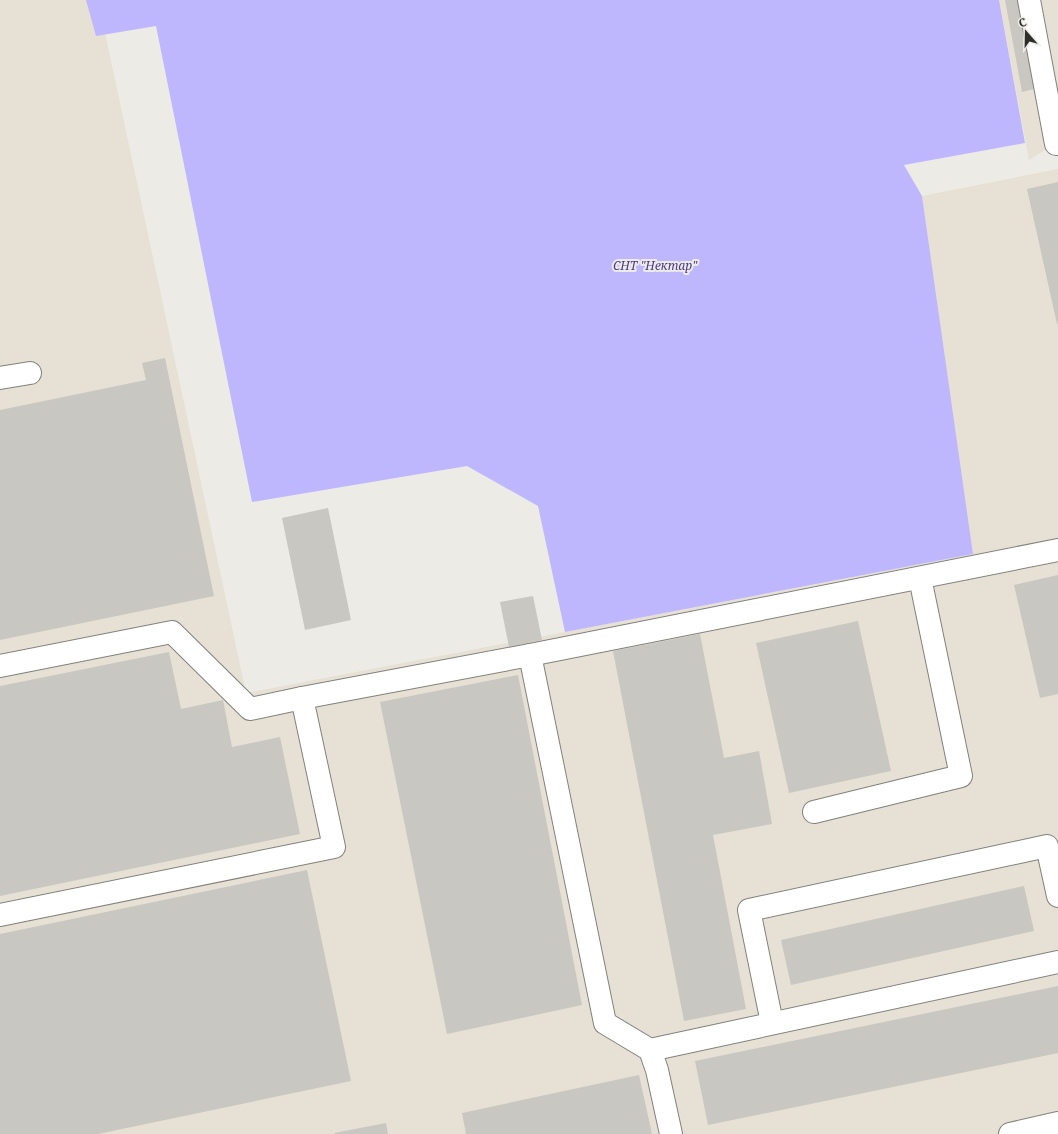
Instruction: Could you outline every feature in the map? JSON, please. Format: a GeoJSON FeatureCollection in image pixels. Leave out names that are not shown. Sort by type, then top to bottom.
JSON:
{"type":"FeatureCollection","features":[{"type":"Feature","properties":{"kind":"street"},"geometry":{"type":"LineString","coordinates":[[1029,0],[1056,144],[1058,144]]}},
{"type":"Feature","properties":{"kind":"street"},"geometry":{"type":"LineString","coordinates":[[0,378],[30,372]]}},
{"type":"Feature","properties":{"kind":"street"},"geometry":{"type":"LineString","coordinates":[[0,666],[172,632],[250,709],[1058,550]]}},
{"type":"Feature","properties":{"kind":"street"},"geometry":{"type":"LineString","coordinates":[[814,812],[961,776],[920,578]]}},
{"type":"Feature","properties":{"kind":"street"},"geometry":{"type":"LineString","coordinates":[[530,655],[605,1023],[650,1050],[657,1070],[671,1134]]}},
{"type":"Feature","properties":{"kind":"street"},"geometry":{"type":"LineString","coordinates":[[0,915],[334,847],[302,698]]}},
{"type":"Feature","properties":{"kind":"street"},"geometry":{"type":"LineString","coordinates":[[772,1023],[749,910],[1047,846],[1058,896]]}},
{"type":"Feature","properties":{"kind":"street"},"geometry":{"type":"LineString","coordinates":[[650,1050],[1058,962]]}},
{"type":"Feature","properties":{"kind":"street"},"geometry":{"type":"LineString","coordinates":[[1010,1134],[1058,1123]]}},
{"type":"Feature","properties":{"kind":"shaded area"},"geometry":{"type":"Polygon","coordinates":[[[0,0],[98,0],[246,693],[973,554],[922,196],[1058,169],[1058,1134],[0,1134],[0,0]]]}},
{"type":"Feature","properties":{"kind":"shaded area"},"geometry":{"type":"Polygon","coordinates":[[[999,0],[1058,0],[1058,142],[1029,160],[999,0]]]}},
{"type":"Feature","properties":{"kind":"green space","name":"СНТ \"Нектар\""},"geometry":{"type":"Polygon","coordinates":[[[86,0],[999,0],[1025,143],[904,165],[922,196],[973,554],[565,632],[538,506],[467,466],[252,502],[156,26],[96,36],[86,0]]]}},
{"type":"Feature","properties":{"kind":"building"},"geometry":{"type":"Polygon","coordinates":[[[1005,0],[1022,0],[1038,88],[1022,92],[1005,0]]]}},
{"type":"Feature","properties":{"kind":"building"},"geometry":{"type":"Polygon","coordinates":[[[1058,182],[1058,324],[1057,324],[1027,189],[1058,182]]]}},
{"type":"Feature","properties":{"kind":"building"},"geometry":{"type":"Polygon","coordinates":[[[165,358],[214,596],[0,640],[0,410],[146,380],[142,363],[165,358]]]}},
{"type":"Feature","properties":{"kind":"building"},"geometry":{"type":"Polygon","coordinates":[[[328,508],[351,620],[305,630],[282,518],[328,508]]]}},
{"type":"Feature","properties":{"kind":"building"},"geometry":{"type":"Polygon","coordinates":[[[1058,575],[1058,694],[1040,698],[1014,585],[1058,575]]]}},
{"type":"Feature","properties":{"kind":"building"},"geometry":{"type":"Polygon","coordinates":[[[533,596],[542,640],[509,647],[500,602],[533,596]]]}},
{"type":"Feature","properties":{"kind":"building"},"geometry":{"type":"Polygon","coordinates":[[[858,621],[891,771],[789,793],[756,643],[858,621]]]}},
{"type":"Feature","properties":{"kind":"building"},"geometry":{"type":"Polygon","coordinates":[[[700,634],[724,758],[759,751],[772,824],[713,835],[746,1009],[684,1021],[613,651],[700,634]]]}},
{"type":"Feature","properties":{"kind":"building"},"geometry":{"type":"Polygon","coordinates":[[[169,652],[181,709],[223,700],[232,747],[280,737],[300,834],[0,896],[0,686],[169,652]]]}},
{"type":"Feature","properties":{"kind":"building"},"geometry":{"type":"Polygon","coordinates":[[[518,675],[582,1005],[447,1034],[380,702],[518,675]]]}},
{"type":"Feature","properties":{"kind":"building"},"geometry":{"type":"Polygon","coordinates":[[[307,870],[351,1081],[98,1134],[0,1134],[0,934],[307,870]]]}},
{"type":"Feature","properties":{"kind":"building"},"geometry":{"type":"Polygon","coordinates":[[[1024,886],[1034,931],[791,985],[781,940],[1024,886]]]}},
{"type":"Feature","properties":{"kind":"building"},"geometry":{"type":"Polygon","coordinates":[[[1058,986],[1058,1053],[708,1125],[695,1061],[1058,986]]]}},
{"type":"Feature","properties":{"kind":"building"},"geometry":{"type":"Polygon","coordinates":[[[639,1075],[652,1134],[466,1134],[462,1113],[639,1075]]]}},
{"type":"Feature","properties":{"kind":"building"},"geometry":{"type":"Polygon","coordinates":[[[386,1123],[388,1134],[334,1133],[386,1123]]]}}]}
